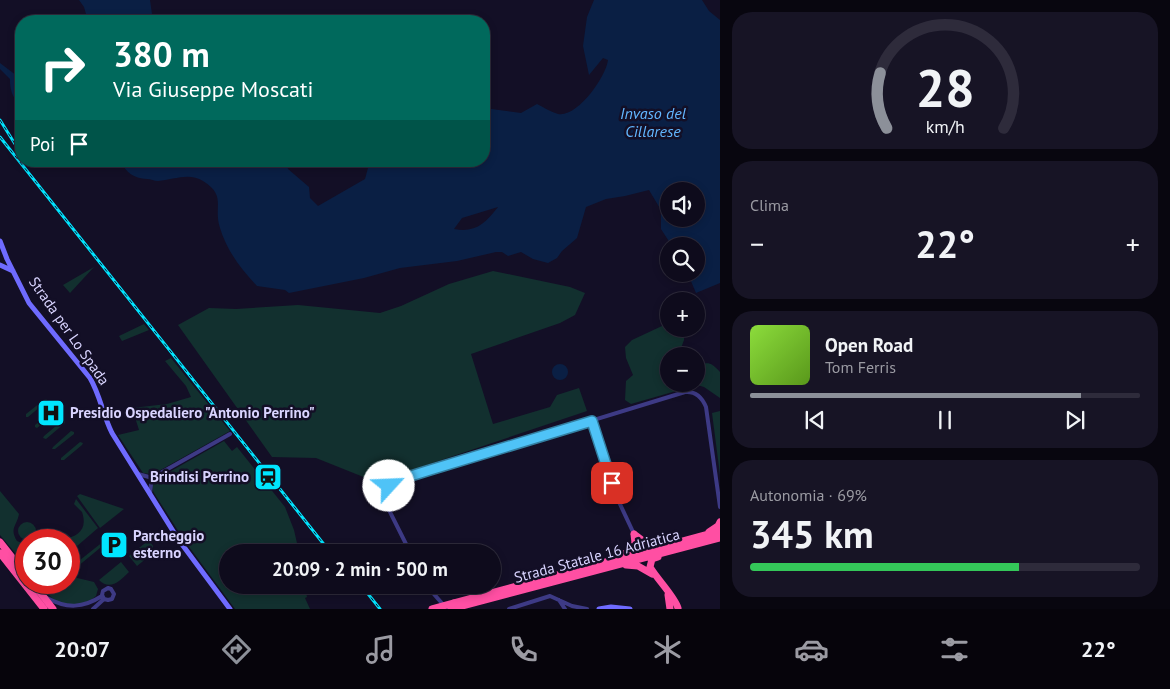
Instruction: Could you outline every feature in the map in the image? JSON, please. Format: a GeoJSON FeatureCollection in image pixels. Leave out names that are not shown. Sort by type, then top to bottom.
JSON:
{"type":"FeatureCollection","features":[{"type":"Feature","properties":{"kind":"highway"},"geometry":{"type":"LineString","coordinates":[[700,537],[718,526],[720,522]]}},
{"type":"Feature","properties":{"kind":"highway","name":"Strada Statale 16 Adriatica"},"geometry":{"type":"LineString","coordinates":[[676,547],[720,531]]}},
{"type":"Feature","properties":{"kind":"highway"},"geometry":{"type":"LineString","coordinates":[[634,534],[652,545],[676,547]]}},
{"type":"Feature","properties":{"kind":"highway"},"geometry":{"type":"LineString","coordinates":[[609,564],[632,548],[634,534]]}},
{"type":"Feature","properties":{"kind":"highway","name":"Strada Statale 16 Adriatica"},"geometry":{"type":"LineString","coordinates":[[432,609],[454,607],[609,564],[720,538]]}},
{"type":"Feature","properties":{"kind":"highway"},"geometry":{"type":"LineString","coordinates":[[0,542],[15,561]]}},
{"type":"Feature","properties":{"kind":"highway"},"geometry":{"type":"LineString","coordinates":[[675,609],[676,602],[650,567],[652,559],[676,547]]}},
{"type":"Feature","properties":{"kind":"highway"},"geometry":{"type":"LineString","coordinates":[[0,553],[44,609]]}},
{"type":"Feature","properties":{"kind":"highway"},"geometry":{"type":"LineString","coordinates":[[609,564],[638,566],[655,576]]}},
{"type":"Feature","properties":{"kind":"highway"},"geometry":{"type":"LineString","coordinates":[[41,594],[53,609]]}},
{"type":"Feature","properties":{"kind":"street"},"geometry":{"type":"LineString","coordinates":[[0,241],[2,252]]}},
{"type":"Feature","properties":{"kind":"street","name":"Strada per Lo Spada"},"geometry":{"type":"LineString","coordinates":[[2,252],[36,311],[94,384],[108,426],[178,539],[230,609]]}},
{"type":"Feature","properties":{"kind":"street"},"geometry":{"type":"LineString","coordinates":[[1,265],[7,260]]}},
{"type":"Feature","properties":{"kind":"street","name":"Strada per Lo Spada"},"geometry":{"type":"LineString","coordinates":[[1,265],[13,271]]}},
{"type":"Feature","properties":{"kind":"street"},"geometry":{"type":"LineString","coordinates":[[406,544],[386,504],[385,495],[389,486],[398,480],[685,392],[697,394],[703,400],[706,407],[720,507]]}},
{"type":"Feature","properties":{"kind":"street"},"geometry":{"type":"LineString","coordinates":[[592,421],[619,502],[634,534]]}},
{"type":"Feature","properties":{"kind":"street"},"geometry":{"type":"LineString","coordinates":[[143,483],[230,434]]}},
{"type":"Feature","properties":{"kind":"street"},"geometry":{"type":"LineString","coordinates":[[138,474],[151,478]]}},
{"type":"Feature","properties":{"kind":"street"},"geometry":{"type":"LineString","coordinates":[[150,495],[151,478]]}},
{"type":"Feature","properties":{"kind":"street"},"geometry":{"type":"LineString","coordinates":[[41,594],[55,604],[66,607],[88,605],[103,598],[93,609]]}},
{"type":"Feature","properties":{"kind":"street"},"geometry":{"type":"LineString","coordinates":[[434,594],[447,609]]}},
{"type":"Feature","properties":{"kind":"street"},"geometry":{"type":"LineString","coordinates":[[510,609],[550,596],[558,598],[569,605],[587,609]]}},
{"type":"Feature","properties":{"kind":"street"},"geometry":{"type":"LineString","coordinates":[[558,598],[563,608]]}},
{"type":"Feature","properties":{"kind":"street"},"geometry":{"type":"LineString","coordinates":[[569,605],[572,609]]}},
{"type":"Feature","properties":{"kind":"street"},"geometry":{"type":"LineString","coordinates":[[600,609],[610,607],[630,609]]}},
{"type":"Feature","properties":{"kind":"green space"},"geometry":{"type":"Polygon","coordinates":[[[94,267],[70,293],[63,285],[94,267]]]}},
{"type":"Feature","properties":{"kind":"green space"},"geometry":{"type":"Polygon","coordinates":[[[493,271],[570,287],[585,293],[575,315],[560,323],[471,354],[493,424],[550,407],[557,395],[579,388],[587,411],[376,482],[316,458],[272,457],[178,325],[209,308],[236,309],[298,305],[380,313],[401,306],[449,284],[493,271]]]}},
{"type":"Feature","properties":{"kind":"green space"},"geometry":{"type":"Polygon","coordinates":[[[144,324],[149,330],[122,341],[119,336],[144,324]]]}},
{"type":"Feature","properties":{"kind":"green space"},"geometry":{"type":"Polygon","coordinates":[[[660,327],[660,337],[684,337],[681,347],[660,347],[660,392],[673,392],[631,404],[625,400],[626,381],[633,375],[626,358],[625,347],[632,340],[660,327]]]}},
{"type":"Feature","properties":{"kind":"green space"},"geometry":{"type":"Polygon","coordinates":[[[171,358],[230,431],[157,472],[143,473],[118,435],[139,430],[132,408],[167,404],[191,397],[186,386],[165,361],[171,358]]]}},
{"type":"Feature","properties":{"kind":"green space"},"geometry":{"type":"Polygon","coordinates":[[[705,363],[714,366],[720,372],[720,398],[705,388],[705,363]]]}},
{"type":"Feature","properties":{"kind":"green space"},"geometry":{"type":"Polygon","coordinates":[[[45,399],[47,401],[26,417],[26,414],[45,399]]]}},
{"type":"Feature","properties":{"kind":"green space"},"geometry":{"type":"Polygon","coordinates":[[[54,410],[56,412],[37,428],[35,427],[35,425],[54,410]]]}},
{"type":"Feature","properties":{"kind":"green space"},"geometry":{"type":"Polygon","coordinates":[[[720,411],[720,475],[712,413],[720,411]]]}},
{"type":"Feature","properties":{"kind":"green space"},"geometry":{"type":"Polygon","coordinates":[[[62,421],[65,421],[65,423],[46,439],[43,438],[44,436],[62,421]]]}},
{"type":"Feature","properties":{"kind":"green space"},"geometry":{"type":"Polygon","coordinates":[[[71,431],[74,434],[55,449],[52,449],[53,447],[71,431]]]}},
{"type":"Feature","properties":{"kind":"green space"},"geometry":{"type":"Polygon","coordinates":[[[224,441],[232,451],[237,447],[285,507],[297,544],[219,544],[219,587],[184,540],[154,493],[152,486],[157,479],[224,441]]]}},
{"type":"Feature","properties":{"kind":"green space"},"geometry":{"type":"Polygon","coordinates":[[[80,442],[83,443],[82,445],[64,460],[61,460],[61,458],[80,442]]]}},
{"type":"Feature","properties":{"kind":"green space"},"geometry":{"type":"Polygon","coordinates":[[[0,491],[19,514],[14,527],[15,553],[0,535],[0,491]]]}},
{"type":"Feature","properties":{"kind":"green space"},"geometry":{"type":"Polygon","coordinates":[[[80,494],[124,509],[100,528],[77,496],[80,494]]]}},
{"type":"Feature","properties":{"kind":"green space"},"geometry":{"type":"Polygon","coordinates":[[[76,499],[98,528],[80,544],[80,531],[83,528],[84,518],[82,512],[74,504],[76,499]]]}},
{"type":"Feature","properties":{"kind":"green space"},"geometry":{"type":"Polygon","coordinates":[[[27,522],[35,528],[19,529],[21,525],[27,522]]]}},
{"type":"Feature","properties":{"kind":"green space"},"geometry":{"type":"Polygon","coordinates":[[[149,540],[153,546],[153,553],[137,566],[129,556],[149,540]]]}},
{"type":"Feature","properties":{"kind":"green space"},"geometry":{"type":"Polygon","coordinates":[[[104,541],[106,542],[80,565],[80,560],[104,541]]]}},
{"type":"Feature","properties":{"kind":"green space"},"geometry":{"type":"Polygon","coordinates":[[[121,562],[129,572],[122,579],[111,585],[107,585],[99,580],[121,562]]]}},
{"type":"Feature","properties":{"kind":"green space"},"geometry":{"type":"Polygon","coordinates":[[[80,579],[94,582],[98,589],[96,596],[87,602],[63,604],[49,594],[80,594],[80,579]]]}},
{"type":"Feature","properties":{"kind":"green space"},"geometry":{"type":"Polygon","coordinates":[[[224,594],[306,594],[307,597],[305,598],[310,609],[235,609],[224,594]]]}},
{"type":"Feature","properties":{"kind":"water"},"geometry":{"type":"Polygon","coordinates":[[[79,0],[150,0],[152,15],[86,15],[79,0]]]}},
{"type":"Feature","properties":{"kind":"water","name":"Invaso del Cillarese"},"geometry":{"type":"Polygon","coordinates":[[[594,0],[702,0],[709,11],[720,20],[720,283],[696,292],[691,282],[705,282],[705,237],[666,237],[661,229],[661,227],[705,227],[705,182],[660,182],[660,208],[649,190],[606,199],[586,207],[577,238],[557,258],[548,263],[533,259],[521,252],[508,256],[502,252],[496,252],[457,261],[400,268],[364,278],[289,293],[285,290],[257,286],[240,266],[220,228],[217,197],[210,186],[198,178],[192,177],[158,181],[138,177],[128,172],[124,167],[287,167],[309,187],[310,198],[318,206],[365,179],[369,167],[490,167],[490,109],[521,113],[537,104],[555,113],[566,114],[582,103],[596,86],[608,60],[603,58],[589,75],[583,46],[587,17],[594,0]],[[498,207],[462,218],[454,229],[468,230],[484,222],[498,207]]]}},
{"type":"Feature","properties":{"kind":"water"},"geometry":{"type":"Polygon","coordinates":[[[0,63],[15,74],[15,98],[11,90],[10,79],[0,69],[0,63]]]}},
{"type":"Feature","properties":{"kind":"water"},"geometry":{"type":"Polygon","coordinates":[[[560,364],[566,366],[568,372],[566,378],[560,380],[554,378],[552,372],[554,366],[560,364]]]}},
{"type":"Feature","properties":{"kind":"railway"},"geometry":{"type":"LineString","coordinates":[[0,120],[15,144]]}},
{"type":"Feature","properties":{"kind":"railway"},"geometry":{"type":"LineString","coordinates":[[0,137],[15,156]]}},
{"type":"Feature","properties":{"kind":"railway"},"geometry":{"type":"LineString","coordinates":[[24,167],[324,544]]}},
{"type":"Feature","properties":{"kind":"railway"},"geometry":{"type":"LineString","coordinates":[[368,594],[380,609]]}},
{"type":"Feature","properties":{"kind":"place","name":"Presidio Ospedaliero \"Antonio Perrino\""},"geometry":{"type":"Point","coordinates":[51,413]}},
{"type":"Feature","properties":{"kind":"place","name":"Brindisi Perrino"},"geometry":{"type":"Point","coordinates":[268,477]}},
{"type":"Feature","properties":{"kind":"place","name":"Parcheggio esterno"},"geometry":{"type":"Point","coordinates":[114,545]}},
{"type":"Feature","properties":{"kind":"route"},"geometry":{"type":"LineString","coordinates":[[389,486],[398,480],[485,452],[592,421],[612,483]]}}]}
